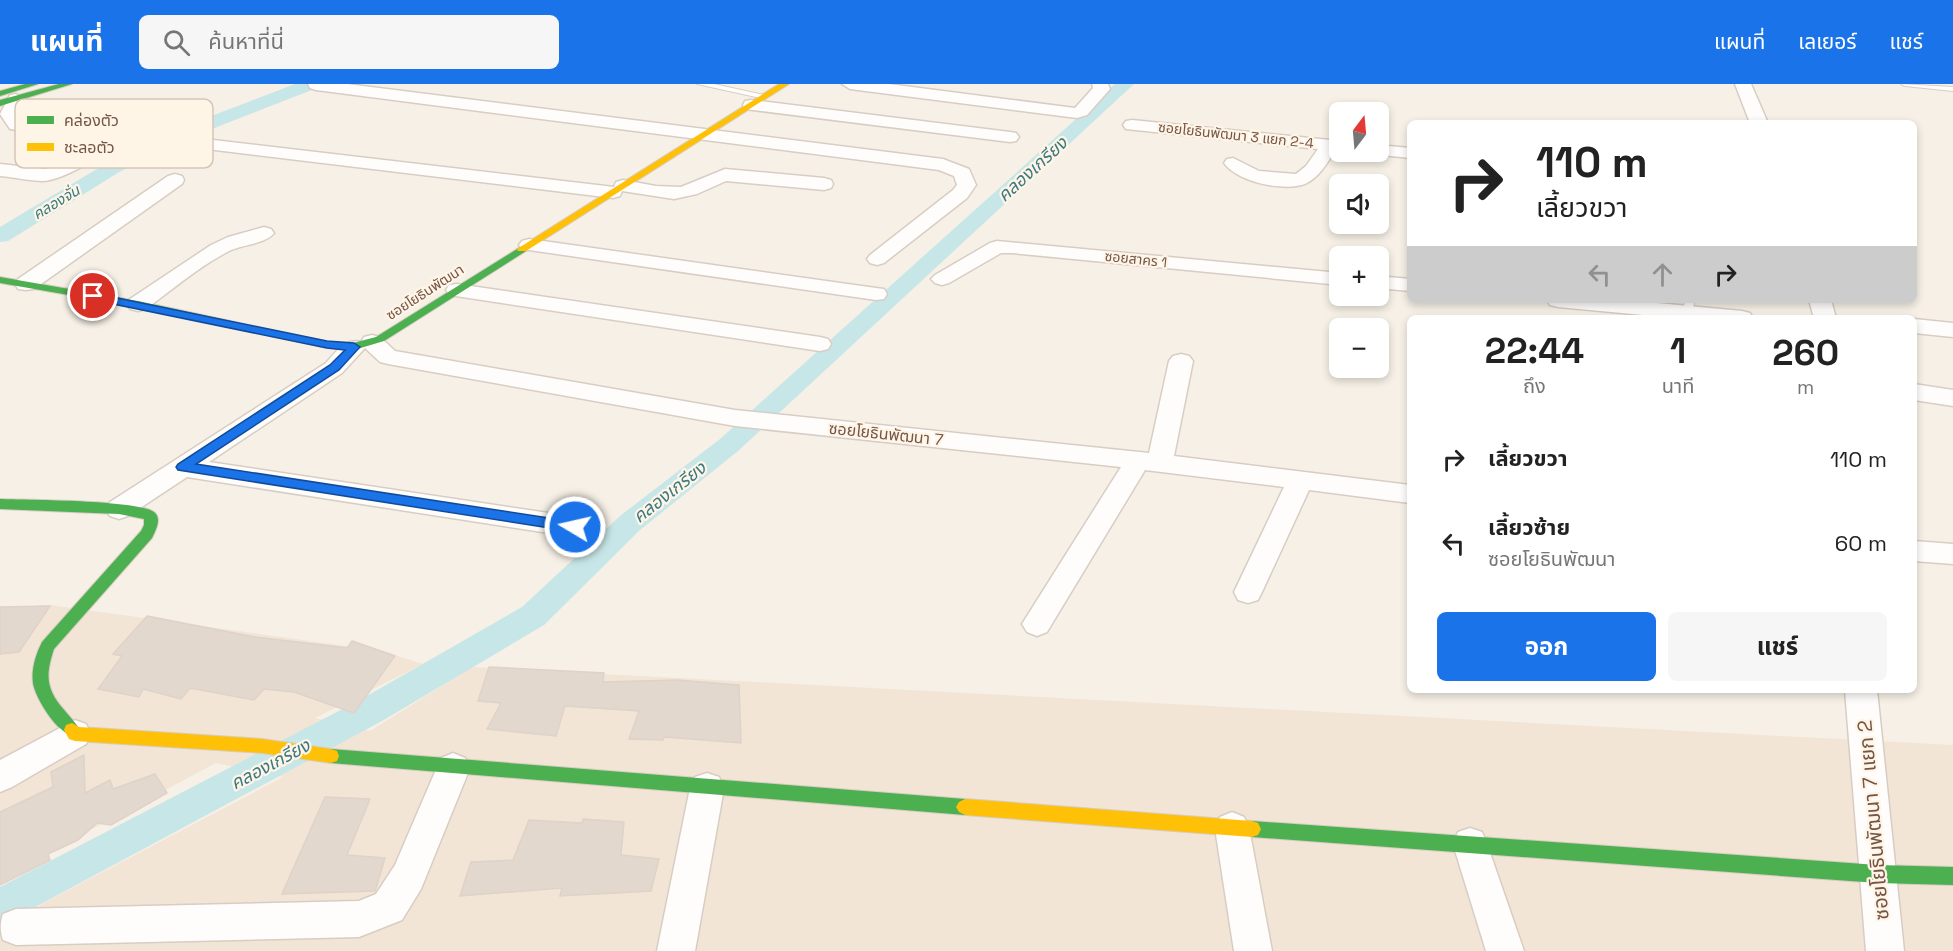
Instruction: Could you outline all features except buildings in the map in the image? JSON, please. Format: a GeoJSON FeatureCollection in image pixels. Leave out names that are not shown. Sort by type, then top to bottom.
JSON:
{"type":"FeatureCollection","features":[{"type":"Feature","properties":{"kind":"main road"},"geometry":{"type":"LineString","coordinates":[[5,98],[34,84]]}},
{"type":"Feature","properties":{"kind":"main road"},"geometry":{"type":"LineString","coordinates":[[5,98],[68,84]]}},
{"type":"Feature","properties":{"kind":"main road","name":"ซอยโยธินพัฒนา"},"geometry":{"type":"LineString","coordinates":[[363,344],[402,327],[785,84]]}},
{"type":"Feature","properties":{"kind":"main road"},"geometry":{"type":"LineString","coordinates":[[0,280],[138,304],[327,345],[363,344]]}},
{"type":"Feature","properties":{"kind":"main road"},"geometry":{"type":"LineString","coordinates":[[0,504],[119,509],[141,512],[150,516],[151,525],[147,534],[47,646],[39,664],[38,687],[48,703],[75,734],[262,746],[348,759],[453,768],[1232,828],[1878,874],[1953,876]]}},
{"type":"Feature","properties":{"kind":"street"},"geometry":{"type":"LineString","coordinates":[[850,84],[1077,112],[1081,111],[1102,88],[1100,84]]}},
{"type":"Feature","properties":{"kind":"street"},"geometry":{"type":"LineString","coordinates":[[1743,84],[1758,120]]}},
{"type":"Feature","properties":{"kind":"street"},"geometry":{"type":"LineString","coordinates":[[316,85],[707,133],[943,165],[962,173],[967,185],[960,194],[877,259]]}},
{"type":"Feature","properties":{"kind":"street"},"geometry":{"type":"LineString","coordinates":[[5,98],[9,114],[15,123]]}},
{"type":"Feature","properties":{"kind":"street"},"geometry":{"type":"LineString","coordinates":[[758,101],[1010,137]]}},
{"type":"Feature","properties":{"kind":"street","name":"ซอยโยธินพัฒนา 3 แยก 2-4"},"geometry":{"type":"LineString","coordinates":[[1132,125],[1329,144]]}},
{"type":"Feature","properties":{"kind":"street"},"geometry":{"type":"LineString","coordinates":[[213,144],[618,189],[679,193],[690,190],[714,177],[725,175],[824,184]]}},
{"type":"Feature","properties":{"kind":"street"},"geometry":{"type":"LineString","coordinates":[[1389,151],[1407,153]]}},
{"type":"Feature","properties":{"kind":"street"},"geometry":{"type":"LineString","coordinates":[[1233,162],[1238,169],[1248,173],[1300,179],[1313,170],[1329,152]]}},
{"type":"Feature","properties":{"kind":"street"},"geometry":{"type":"LineString","coordinates":[[0,170],[43,175],[63,168]]}},
{"type":"Feature","properties":{"kind":"street"},"geometry":{"type":"LineString","coordinates":[[26,284],[175,180]]}},
{"type":"Feature","properties":{"kind":"street"},"geometry":{"type":"LineString","coordinates":[[138,304],[218,249],[235,240],[264,233]]}},
{"type":"Feature","properties":{"kind":"street"},"geometry":{"type":"LineString","coordinates":[[530,244],[876,294]]}},
{"type":"Feature","properties":{"kind":"street","name":"ซอยสาคร 1"},"geometry":{"type":"LineString","coordinates":[[942,279],[998,247],[1329,278]]}},
{"type":"Feature","properties":{"kind":"street"},"geometry":{"type":"LineString","coordinates":[[1389,283],[1407,285]]}},
{"type":"Feature","properties":{"kind":"street"},"geometry":{"type":"LineString","coordinates":[[457,290],[820,344]]}},
{"type":"Feature","properties":{"kind":"street"},"geometry":{"type":"LineString","coordinates":[[1624,303],[1689,306],[1729,315]]}},
{"type":"Feature","properties":{"kind":"street"},"geometry":{"type":"LineString","coordinates":[[1917,326],[1953,330]]}},
{"type":"Feature","properties":{"kind":"street"},"geometry":{"type":"LineString","coordinates":[[119,509],[334,368],[363,344]]}},
{"type":"Feature","properties":{"kind":"street","name":"ซอยโยธินพัฒนา 7"},"geometry":{"type":"LineString","coordinates":[[363,344],[388,357],[735,418],[1149,461],[1407,494]]}},
{"type":"Feature","properties":{"kind":"street"},"geometry":{"type":"LineString","coordinates":[[1037,624],[1149,461],[1181,361]]}},
{"type":"Feature","properties":{"kind":"street"},"geometry":{"type":"LineString","coordinates":[[1917,392],[1953,398]]}},
{"type":"Feature","properties":{"kind":"street"},"geometry":{"type":"LineString","coordinates":[[183,467],[575,527]]}},
{"type":"Feature","properties":{"kind":"street"},"geometry":{"type":"LineString","coordinates":[[1248,592],[1300,481]]}},
{"type":"Feature","properties":{"kind":"street"},"geometry":{"type":"LineString","coordinates":[[1917,551],[1953,554]]}},
{"type":"Feature","properties":{"kind":"street","name":"ซอยโยธินพัฒนา 7 แยก 2"},"geometry":{"type":"LineString","coordinates":[[1861,693],[1885,951]]}},
{"type":"Feature","properties":{"kind":"street"},"geometry":{"type":"LineString","coordinates":[[0,777],[75,734]]}},
{"type":"Feature","properties":{"kind":"street"},"geometry":{"type":"LineString","coordinates":[[16,927],[359,919],[388,907],[408,877],[453,768]]}},
{"type":"Feature","properties":{"kind":"street"},"geometry":{"type":"LineString","coordinates":[[676,951],[707,788]]}},
{"type":"Feature","properties":{"kind":"street"},"geometry":{"type":"LineString","coordinates":[[1232,828],[1253,951]]}},
{"type":"Feature","properties":{"kind":"street"},"geometry":{"type":"LineString","coordinates":[[1470,844],[1505,951]]}},
{"type":"Feature","properties":{"kind":"lane"},"geometry":{"type":"LineString","coordinates":[[701,84],[758,101]]}},
{"type":"Feature","properties":{"kind":"lane"},"geometry":{"type":"LineString","coordinates":[[1905,84],[1953,89]]}},
{"type":"Feature","properties":{"kind":"shaded area"},"geometry":{"type":"Polygon","coordinates":[[[50,605],[382,651],[423,664],[315,718],[370,731],[472,667],[1953,745],[1953,951],[0,951],[0,926],[283,777],[216,763],[0,878],[0,608],[50,605]]]}},
{"type":"Feature","properties":{"kind":"waterway","name":"คลองจั่น"},"geometry":{"type":"LineString","coordinates":[[213,122],[311,84]]}},
{"type":"Feature","properties":{"kind":"waterway","name":"คลองเกรียง"},"geometry":{"type":"LineString","coordinates":[[0,907],[370,711],[533,616],[630,523],[729,445],[1125,84]]}},
{"type":"Feature","properties":{"kind":"waterway","name":"คลองจั่น"},"geometry":{"type":"LineString","coordinates":[[0,236],[112,168]]}},
{"type":"Feature","properties":{"kind":"traffic: fast"},"geometry":{"type":"LineString","coordinates":[[0,94],[34,84]]}},
{"type":"Feature","properties":{"kind":"traffic: fast"},"geometry":{"type":"LineString","coordinates":[[0,103],[68,84]]}},
{"type":"Feature","properties":{"kind":"traffic: fast"},"geometry":{"type":"LineString","coordinates":[[0,280],[138,304],[327,345],[354,347],[380,339],[522,249]]}},
{"type":"Feature","properties":{"kind":"traffic: fast"},"geometry":{"type":"LineString","coordinates":[[0,504],[119,509],[141,512],[150,516],[151,525],[147,534],[47,646],[42,660],[40,683],[54,710],[72,730]]}},
{"type":"Feature","properties":{"kind":"traffic: fast"},"geometry":{"type":"LineString","coordinates":[[331,756],[965,807]]}},
{"type":"Feature","properties":{"kind":"traffic: fast"},"geometry":{"type":"LineString","coordinates":[[1252,829],[1878,874],[1953,876]]}},
{"type":"Feature","properties":{"kind":"traffic: slow"},"geometry":{"type":"LineString","coordinates":[[522,249],[785,84]]}},
{"type":"Feature","properties":{"kind":"traffic: slow"},"geometry":{"type":"LineString","coordinates":[[72,730],[75,734],[262,746],[331,756]]}},
{"type":"Feature","properties":{"kind":"traffic: slow"},"geometry":{"type":"LineString","coordinates":[[965,807],[1252,829]]}},
{"type":"Feature","properties":{"kind":"route"},"geometry":{"type":"LineString","coordinates":[[93,296],[327,345],[354,347],[334,368],[183,467],[575,527]]}}]}
